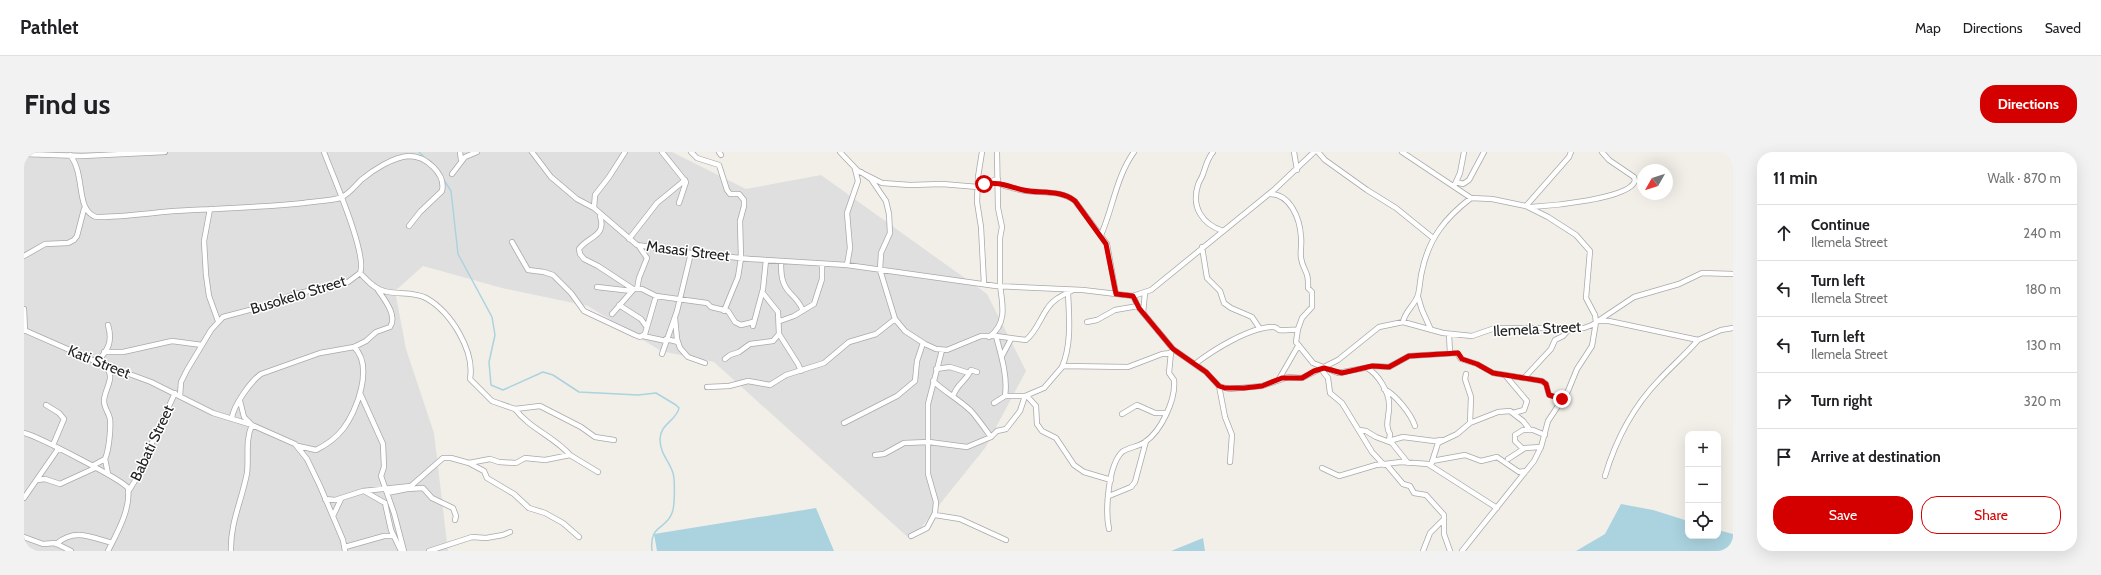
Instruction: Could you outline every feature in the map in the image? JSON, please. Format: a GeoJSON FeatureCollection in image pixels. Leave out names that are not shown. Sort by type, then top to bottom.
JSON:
{"type":"FeatureCollection","features":[{"type":"Feature","properties":{"kind":"street"},"geometry":{"type":"LineString","coordinates":[[24,154],[129,155],[166,152]]}},
{"type":"Feature","properties":{"kind":"street","name":"Busokelo Street"},"geometry":{"type":"LineString","coordinates":[[218,320],[226,316],[257,308],[295,294],[348,282],[360,273],[362,263],[348,215],[340,198],[324,152]]}},
{"type":"Feature","properties":{"kind":"street"},"geometry":{"type":"LineString","coordinates":[[460,152],[461,160]]}},
{"type":"Feature","properties":{"kind":"street"},"geometry":{"type":"LineString","coordinates":[[452,174],[461,160],[477,152]]}},
{"type":"Feature","properties":{"kind":"street","name":"Masasi Street"},"geometry":{"type":"LineString","coordinates":[[532,152],[551,178],[577,199],[594,208],[629,240],[638,245],[691,253],[741,258],[847,265],[1000,286],[1133,296]]}},
{"type":"Feature","properties":{"kind":"street"},"geometry":{"type":"LineString","coordinates":[[594,208],[595,195],[625,152]]}},
{"type":"Feature","properties":{"kind":"street"},"geometry":{"type":"LineString","coordinates":[[662,152],[685,180],[686,184],[679,204]]}},
{"type":"Feature","properties":{"kind":"street"},"geometry":{"type":"LineString","coordinates":[[691,152],[696,158],[719,165],[727,190],[730,194],[741,195],[744,200],[744,210],[740,221],[741,258],[738,277],[724,311]]}},
{"type":"Feature","properties":{"kind":"street"},"geometry":{"type":"LineString","coordinates":[[840,152],[860,172],[870,179],[886,201],[889,214],[890,233],[881,253],[880,270],[895,319],[906,331],[923,343],[942,350],[952,348],[975,338],[996,336],[1027,340],[1049,306],[1059,296],[1071,291],[1068,351],[1062,367],[1044,388],[1026,396],[1005,396],[994,403]]}},
{"type":"Feature","properties":{"kind":"street"},"geometry":{"type":"LineString","coordinates":[[982,152],[978,177],[979,186],[977,202],[981,227],[984,284]]}},
{"type":"Feature","properties":{"kind":"street"},"geometry":{"type":"LineString","coordinates":[[989,337],[996,332],[1002,321],[1000,238],[1002,227],[998,208],[997,152]]}},
{"type":"Feature","properties":{"kind":"street"},"geometry":{"type":"LineString","coordinates":[[1101,235],[1108,219],[1119,180],[1134,152]]}},
{"type":"Feature","properties":{"kind":"street"},"geometry":{"type":"LineString","coordinates":[[1213,152],[1208,158],[1198,186],[1196,206],[1199,214],[1207,224],[1223,231]]}},
{"type":"Feature","properties":{"kind":"street"},"geometry":{"type":"LineString","coordinates":[[1294,152],[1297,170]]}},
{"type":"Feature","properties":{"kind":"street"},"geometry":{"type":"LineString","coordinates":[[1230,462],[1232,435],[1225,417],[1219,386],[1206,372],[1171,346],[1143,313],[1133,296],[1145,293],[1155,287],[1202,247],[1270,194],[1297,170],[1314,152]]}},
{"type":"Feature","properties":{"kind":"street"},"geometry":{"type":"LineString","coordinates":[[1318,152],[1324,160],[1396,208],[1433,238]]}},
{"type":"Feature","properties":{"kind":"street"},"geometry":{"type":"LineString","coordinates":[[1402,152],[1471,198],[1492,199],[1528,207],[1575,203],[1618,193],[1631,188],[1635,181],[1634,177],[1609,160],[1602,152]]}},
{"type":"Feature","properties":{"kind":"street"},"geometry":{"type":"LineString","coordinates":[[1454,188],[1460,173],[1464,152]]}},
{"type":"Feature","properties":{"kind":"street"},"geometry":{"type":"LineString","coordinates":[[1456,182],[1463,184],[1469,180],[1484,152]]}},
{"type":"Feature","properties":{"kind":"street"},"geometry":{"type":"LineString","coordinates":[[1528,207],[1569,157],[1571,152]]}},
{"type":"Feature","properties":{"kind":"street"},"geometry":{"type":"LineString","coordinates":[[24,256],[45,244],[68,243],[78,236],[84,209],[80,174],[70,155]]}},
{"type":"Feature","properties":{"kind":"street"},"geometry":{"type":"LineString","coordinates":[[84,209],[96,217],[130,217],[161,212],[289,204],[340,198],[379,167],[404,157],[421,159],[427,162],[441,176],[443,181],[443,190],[420,212],[409,226]]}},
{"type":"Feature","properties":{"kind":"street"},"geometry":{"type":"LineString","coordinates":[[847,265],[850,248],[847,213],[858,181],[855,167]]}},
{"type":"Feature","properties":{"kind":"street"},"geometry":{"type":"LineString","coordinates":[[860,172],[882,183],[979,186],[991,182],[998,182],[1025,191],[1054,193],[1071,197],[1083,210],[1106,244],[1110,256],[1116,294]]}},
{"type":"Feature","properties":{"kind":"street"},"geometry":{"type":"LineString","coordinates":[[629,240],[657,203],[685,180]]}},
{"type":"Feature","properties":{"kind":"street"},"geometry":{"type":"LineString","coordinates":[[1270,194],[1279,195],[1285,198],[1294,210],[1301,230],[1301,259],[1309,276],[1308,288],[1312,292],[1313,301],[1312,307],[1304,316],[1297,330],[1296,342],[1311,361],[1323,368],[1342,373],[1375,366],[1389,367],[1409,356],[1438,355],[1450,352],[1458,353],[1462,359],[1477,364],[1489,372],[1542,381],[1546,384],[1549,395],[1562,399]]}},
{"type":"Feature","properties":{"kind":"street"},"geometry":{"type":"LineString","coordinates":[[1403,322],[1406,312],[1418,295],[1424,266],[1433,238],[1441,226],[1471,198]]}},
{"type":"Feature","properties":{"kind":"street"},"geometry":{"type":"LineString","coordinates":[[1462,551],[1526,471],[1541,447],[1548,421],[1562,399],[1577,369],[1592,346],[1596,322],[1595,315],[1586,298],[1590,251],[1576,235],[1528,207]]}},
{"type":"Feature","properties":{"kind":"street"},"geometry":{"type":"LineString","coordinates":[[180,396],[182,382],[202,345],[218,320],[209,296],[206,271],[204,241],[210,209]]}},
{"type":"Feature","properties":{"kind":"street"},"geometry":{"type":"LineString","coordinates":[[600,214],[603,224],[601,229],[592,240],[580,247],[580,254],[584,259],[634,290]]}},
{"type":"Feature","properties":{"kind":"street"},"geometry":{"type":"LineString","coordinates":[[512,242],[528,270],[553,275],[568,289],[584,311],[635,335],[678,342]]}},
{"type":"Feature","properties":{"kind":"street"},"geometry":{"type":"LineString","coordinates":[[612,314],[634,290],[647,258],[638,245]]}},
{"type":"Feature","properties":{"kind":"street"},"geometry":{"type":"LineString","coordinates":[[1202,247],[1207,278],[1220,291],[1224,303],[1231,308],[1252,317],[1260,329]]}},
{"type":"Feature","properties":{"kind":"street"},"geometry":{"type":"LineString","coordinates":[[662,354],[675,318],[691,253]]}},
{"type":"Feature","properties":{"kind":"street"},"geometry":{"type":"LineString","coordinates":[[597,287],[634,290],[656,296],[707,303],[711,307],[728,312],[737,324],[753,324],[762,292],[766,260]]}},
{"type":"Feature","properties":{"kind":"street"},"geometry":{"type":"LineString","coordinates":[[781,261],[781,276],[784,286],[797,300],[802,310]]}},
{"type":"Feature","properties":{"kind":"street"},"geometry":{"type":"LineString","coordinates":[[780,321],[794,316],[816,301],[822,279],[822,264]]}},
{"type":"Feature","properties":{"kind":"street"},"geometry":{"type":"LineString","coordinates":[[360,273],[377,288],[384,292],[416,295],[425,298],[434,304],[445,315],[466,345],[472,366],[470,379],[472,383],[492,401],[515,409],[540,406],[581,427],[595,437],[614,440]]}},
{"type":"Feature","properties":{"kind":"street"},"geometry":{"type":"LineString","coordinates":[[1596,322],[1624,302],[1642,294],[1679,284],[1702,274],[1733,274]]}},
{"type":"Feature","properties":{"kind":"street"},"geometry":{"type":"LineString","coordinates":[[232,418],[233,410],[253,380],[265,372],[320,353],[354,347],[366,342],[372,334],[390,327],[392,324],[390,309],[377,288]]}},
{"type":"Feature","properties":{"kind":"street"},"geometry":{"type":"LineString","coordinates":[[762,292],[776,309],[780,321],[780,334],[801,371]]}},
{"type":"Feature","properties":{"kind":"street"},"geometry":{"type":"LineString","coordinates":[[1143,313],[1145,293]]}},
{"type":"Feature","properties":{"kind":"street"},"geometry":{"type":"LineString","coordinates":[[1418,295],[1420,304],[1431,330]]}},
{"type":"Feature","properties":{"kind":"street"},"geometry":{"type":"LineString","coordinates":[[643,336],[656,296]]}},
{"type":"Feature","properties":{"kind":"street"},"geometry":{"type":"LineString","coordinates":[[619,305],[641,319],[646,326]]}},
{"type":"Feature","properties":{"kind":"street"},"geometry":{"type":"LineString","coordinates":[[1087,322],[1098,320],[1115,310],[1138,306]]}},
{"type":"Feature","properties":{"kind":"street"},"geometry":{"type":"LineString","coordinates":[[24,310],[25,330]]}},
{"type":"Feature","properties":{"kind":"street"},"geometry":{"type":"LineString","coordinates":[[675,318],[680,348],[688,357],[705,363]]}},
{"type":"Feature","properties":{"kind":"street"},"geometry":{"type":"LineString","coordinates":[[707,387],[729,386],[748,381],[769,386],[786,375],[824,363],[849,342],[876,334],[895,319]]}},
{"type":"Feature","properties":{"kind":"street","name":"Ilemela Street"},"geometry":{"type":"LineString","coordinates":[[1219,386],[1244,388],[1262,386],[1279,379],[1302,378],[1323,368],[1354,348],[1379,327],[1403,322],[1449,334],[1474,336],[1496,328],[1570,328],[1587,327],[1596,322],[1609,322],[1698,340]]}},
{"type":"Feature","properties":{"kind":"street"},"geometry":{"type":"LineString","coordinates":[[97,362],[110,346],[111,339],[108,324]]}},
{"type":"Feature","properties":{"kind":"street"},"geometry":{"type":"LineString","coordinates":[[1195,364],[1216,349],[1260,329],[1273,327],[1279,330],[1286,328],[1297,330]]}},
{"type":"Feature","properties":{"kind":"street"},"geometry":{"type":"LineString","coordinates":[[1525,377],[1551,349],[1555,340],[1563,336],[1570,328]]}},
{"type":"Feature","properties":{"kind":"street"},"geometry":{"type":"LineString","coordinates":[[1604,476],[1615,444],[1634,409],[1659,380],[1698,340],[1721,330],[1733,328]]}},
{"type":"Feature","properties":{"kind":"street","name":"Kati Street"},"geometry":{"type":"LineString","coordinates":[[25,330],[104,365],[147,380],[213,413],[252,424]]}},
{"type":"Feature","properties":{"kind":"street"},"geometry":{"type":"LineString","coordinates":[[725,359],[730,355],[739,352],[750,344],[773,341],[780,334]]}},
{"type":"Feature","properties":{"kind":"street"},"geometry":{"type":"LineString","coordinates":[[1449,334],[1450,352]]}},
{"type":"Feature","properties":{"kind":"street"},"geometry":{"type":"LineString","coordinates":[[996,336],[1002,356],[1006,385],[1005,396]]}},
{"type":"Feature","properties":{"kind":"street"},"geometry":{"type":"LineString","coordinates":[[1002,356],[1012,339]]}},
{"type":"Feature","properties":{"kind":"street"},"geometry":{"type":"LineString","coordinates":[[104,352],[123,352],[172,341],[202,345]]}},
{"type":"Feature","properties":{"kind":"street"},"geometry":{"type":"LineString","coordinates":[[844,423],[897,396],[914,382],[917,360],[923,343]]}},
{"type":"Feature","properties":{"kind":"street"},"geometry":{"type":"LineString","coordinates":[[1109,496],[1131,487],[1135,482],[1146,441],[1166,413],[1173,399],[1175,386],[1174,380],[1169,374],[1171,346]]}},
{"type":"Feature","properties":{"kind":"street"},"geometry":{"type":"LineString","coordinates":[[1279,379],[1298,346]]}},
{"type":"Feature","properties":{"kind":"street"},"geometry":{"type":"LineString","coordinates":[[240,401],[244,417],[252,424],[295,444],[313,450],[331,441],[349,420],[360,393],[362,364],[358,352],[354,347]]}},
{"type":"Feature","properties":{"kind":"street"},"geometry":{"type":"LineString","coordinates":[[910,536],[927,528],[935,515],[936,502],[928,478],[928,404],[942,350]]}},
{"type":"Feature","properties":{"kind":"street"},"geometry":{"type":"LineString","coordinates":[[1062,367],[1075,365],[1128,367],[1162,354],[1171,353]]}},
{"type":"Feature","properties":{"kind":"street"},"geometry":{"type":"LineString","coordinates":[[104,365],[109,369],[111,377],[104,402],[110,419],[110,442],[105,459],[108,474]]}},
{"type":"Feature","properties":{"kind":"street"},"geometry":{"type":"LineString","coordinates":[[936,369],[950,367],[969,374]]}},
{"type":"Feature","properties":{"kind":"street"},"geometry":{"type":"LineString","coordinates":[[1323,368],[1328,378],[1330,392],[1342,403],[1349,418],[1359,430],[1378,460],[1385,465],[1400,481],[1410,486],[1412,492],[1427,496],[1444,515],[1444,534],[1450,551]]}},
{"type":"Feature","properties":{"kind":"street"},"geometry":{"type":"LineString","coordinates":[[1368,368],[1377,376],[1390,405],[1387,429],[1390,434],[1389,441]]}},
{"type":"Feature","properties":{"kind":"street"},"geometry":{"type":"LineString","coordinates":[[953,396],[957,385],[966,379],[971,370],[977,372]]}},
{"type":"Feature","properties":{"kind":"street"},"geometry":{"type":"LineString","coordinates":[[1466,374],[1465,379],[1471,397],[1470,423]]}},
{"type":"Feature","properties":{"kind":"street"},"geometry":{"type":"LineString","coordinates":[[1389,441],[1403,437],[1434,441],[1443,440],[1457,434],[1470,423],[1498,412],[1524,410],[1527,401],[1505,375]]}},
{"type":"Feature","properties":{"kind":"street"},"geometry":{"type":"LineString","coordinates":[[933,381],[945,392],[953,396],[970,410],[991,437]]}},
{"type":"Feature","properties":{"kind":"street"},"geometry":{"type":"LineString","coordinates":[[1384,390],[1397,398],[1412,418],[1415,426]]}},
{"type":"Feature","properties":{"kind":"street","name":"Babati Street"},"geometry":{"type":"LineString","coordinates":[[128,492],[141,471],[144,460],[175,393]]}},
{"type":"Feature","properties":{"kind":"street"},"geometry":{"type":"LineString","coordinates":[[360,393],[383,444],[384,467],[382,476],[404,551]]}},
{"type":"Feature","properties":{"kind":"street"},"geometry":{"type":"LineString","coordinates":[[875,455],[884,454],[904,442],[929,442],[967,446],[991,437],[997,431],[1006,429],[1020,411],[1026,396]]}},
{"type":"Feature","properties":{"kind":"street"},"geometry":{"type":"LineString","coordinates":[[1026,396],[1036,406],[1037,424],[1042,431],[1056,438],[1074,465],[1084,472],[1111,480]]}},
{"type":"Feature","properties":{"kind":"street"},"geometry":{"type":"LineString","coordinates":[[46,405],[64,419],[53,445]]}},
{"type":"Feature","properties":{"kind":"street"},"geometry":{"type":"LineString","coordinates":[[1122,414],[1135,405],[1155,413],[1166,413]]}},
{"type":"Feature","properties":{"kind":"street"},"geometry":{"type":"LineString","coordinates":[[515,409],[532,427],[560,444],[570,455],[598,472]]}},
{"type":"Feature","properties":{"kind":"street"},"geometry":{"type":"LineString","coordinates":[[1513,412],[1530,430]]}},
{"type":"Feature","properties":{"kind":"street"},"geometry":{"type":"LineString","coordinates":[[231,551],[232,524],[247,472],[248,437],[252,424]]}},
{"type":"Feature","properties":{"kind":"street"},"geometry":{"type":"LineString","coordinates":[[1359,430],[1366,431],[1376,437],[1389,441],[1408,463]]}},
{"type":"Feature","properties":{"kind":"street"},"geometry":{"type":"LineString","coordinates":[[1523,449],[1515,441],[1514,436],[1523,430],[1535,430],[1544,435]]}},
{"type":"Feature","properties":{"kind":"street"},"geometry":{"type":"LineString","coordinates":[[24,433],[40,438],[126,485],[128,502],[120,526],[108,551]]}},
{"type":"Feature","properties":{"kind":"street"},"geometry":{"type":"LineString","coordinates":[[1431,463],[1437,446],[1443,440]]}},
{"type":"Feature","properties":{"kind":"street"},"geometry":{"type":"LineString","coordinates":[[1109,529],[1106,511],[1113,468],[1123,452],[1146,441]]}},
{"type":"Feature","properties":{"kind":"street"},"geometry":{"type":"LineString","coordinates":[[295,444],[307,460],[333,516],[345,549],[384,536],[393,536]]}},
{"type":"Feature","properties":{"kind":"street"},"geometry":{"type":"LineString","coordinates":[[1508,459],[1523,449],[1529,447],[1541,447]]}},
{"type":"Feature","properties":{"kind":"street"},"geometry":{"type":"LineString","coordinates":[[24,498],[58,449]]}},
{"type":"Feature","properties":{"kind":"street"},"geometry":{"type":"LineString","coordinates":[[469,463],[490,459],[499,462],[516,463],[525,458],[544,460],[570,455]]}},
{"type":"Feature","properties":{"kind":"street"},"geometry":{"type":"LineString","coordinates":[[1322,468],[1339,476],[1344,476],[1376,465],[1431,463],[1465,455],[1481,461],[1497,457],[1519,472],[1526,471]]}},
{"type":"Feature","properties":{"kind":"street"},"geometry":{"type":"LineString","coordinates":[[387,493],[409,487],[443,458],[451,458],[469,463],[484,470],[487,478],[514,494],[529,508],[554,518],[579,537]]}},
{"type":"Feature","properties":{"kind":"street"},"geometry":{"type":"LineString","coordinates":[[37,480],[45,479],[60,484],[105,459]]}},
{"type":"Feature","properties":{"kind":"street"},"geometry":{"type":"LineString","coordinates":[[1431,463],[1455,483],[1470,490],[1497,508]]}},
{"type":"Feature","properties":{"kind":"street"},"geometry":{"type":"LineString","coordinates":[[325,499],[341,499],[363,491],[385,487],[423,488],[432,498],[453,508],[456,516],[455,520]]}},
{"type":"Feature","properties":{"kind":"street"},"geometry":{"type":"LineString","coordinates":[[363,491],[370,493],[385,503],[393,536],[401,551]]}},
{"type":"Feature","properties":{"kind":"street"},"geometry":{"type":"LineString","coordinates":[[333,516],[341,499]]}},
{"type":"Feature","properties":{"kind":"street"},"geometry":{"type":"LineString","coordinates":[[935,515],[960,519],[1006,540]]}},
{"type":"Feature","properties":{"kind":"street"},"geometry":{"type":"LineString","coordinates":[[1423,551],[1430,534],[1444,519]]}},
{"type":"Feature","properties":{"kind":"street"},"geometry":{"type":"LineString","coordinates":[[429,551],[472,537],[486,538],[510,532]]}},
{"type":"Feature","properties":{"kind":"street"},"geometry":{"type":"LineString","coordinates":[[56,544],[66,536],[75,534],[112,543]]}},
{"type":"Feature","properties":{"kind":"street"},"geometry":{"type":"LineString","coordinates":[[24,537],[43,544],[56,544],[71,551]]}},
{"type":"Feature","properties":{"kind":"shaded area"},"geometry":{"type":"Polygon","coordinates":[[[24,152],[672,152],[746,189],[821,175],[987,294],[1026,371],[985,448],[911,540],[714,362],[661,351],[588,306],[502,288],[423,266],[395,291],[406,349],[434,433],[448,551],[24,551],[24,152]]]}},
{"type":"Feature","properties":{"kind":"water"},"geometry":{"type":"Polygon","coordinates":[[[1621,504],[1653,510],[1685,520],[1685,539],[1721,539],[1721,531],[1733,534],[1733,551],[1576,551],[1605,534],[1621,504]]]}},
{"type":"Feature","properties":{"kind":"water"},"geometry":{"type":"Polygon","coordinates":[[[816,508],[834,551],[657,551],[654,534],[816,508]]]}},
{"type":"Feature","properties":{"kind":"water"},"geometry":{"type":"Polygon","coordinates":[[[1203,538],[1205,551],[1171,551],[1203,538]]]}},
{"type":"Feature","properties":{"kind":"waterway"},"geometry":{"type":"LineString","coordinates":[[419,152],[427,160]]}},
{"type":"Feature","properties":{"kind":"waterway"},"geometry":{"type":"LineString","coordinates":[[442,177],[451,191],[458,254],[492,317],[495,335],[489,362],[491,385],[503,390],[543,372],[553,375],[579,392],[638,395],[656,393],[679,408],[675,416],[665,426],[660,439],[661,449],[673,473],[673,510],[666,522],[655,532],[652,542],[652,551]]}},
{"type":"Feature","properties":{"kind":"route"},"geometry":{"type":"LineString","coordinates":[[984,184],[991,182],[1025,191],[1054,193],[1071,197],[1083,210],[1106,244],[1110,256],[1116,294],[1133,296],[1139,308],[1173,349],[1206,372],[1219,386],[1240,389],[1262,386],[1288,377],[1302,378],[1314,371],[1324,368],[1342,373],[1372,366],[1389,367],[1397,364],[1405,357],[1438,355],[1450,352],[1458,353],[1462,359],[1477,364],[1489,372],[1542,381],[1546,384],[1549,395],[1562,399]]}}]}
